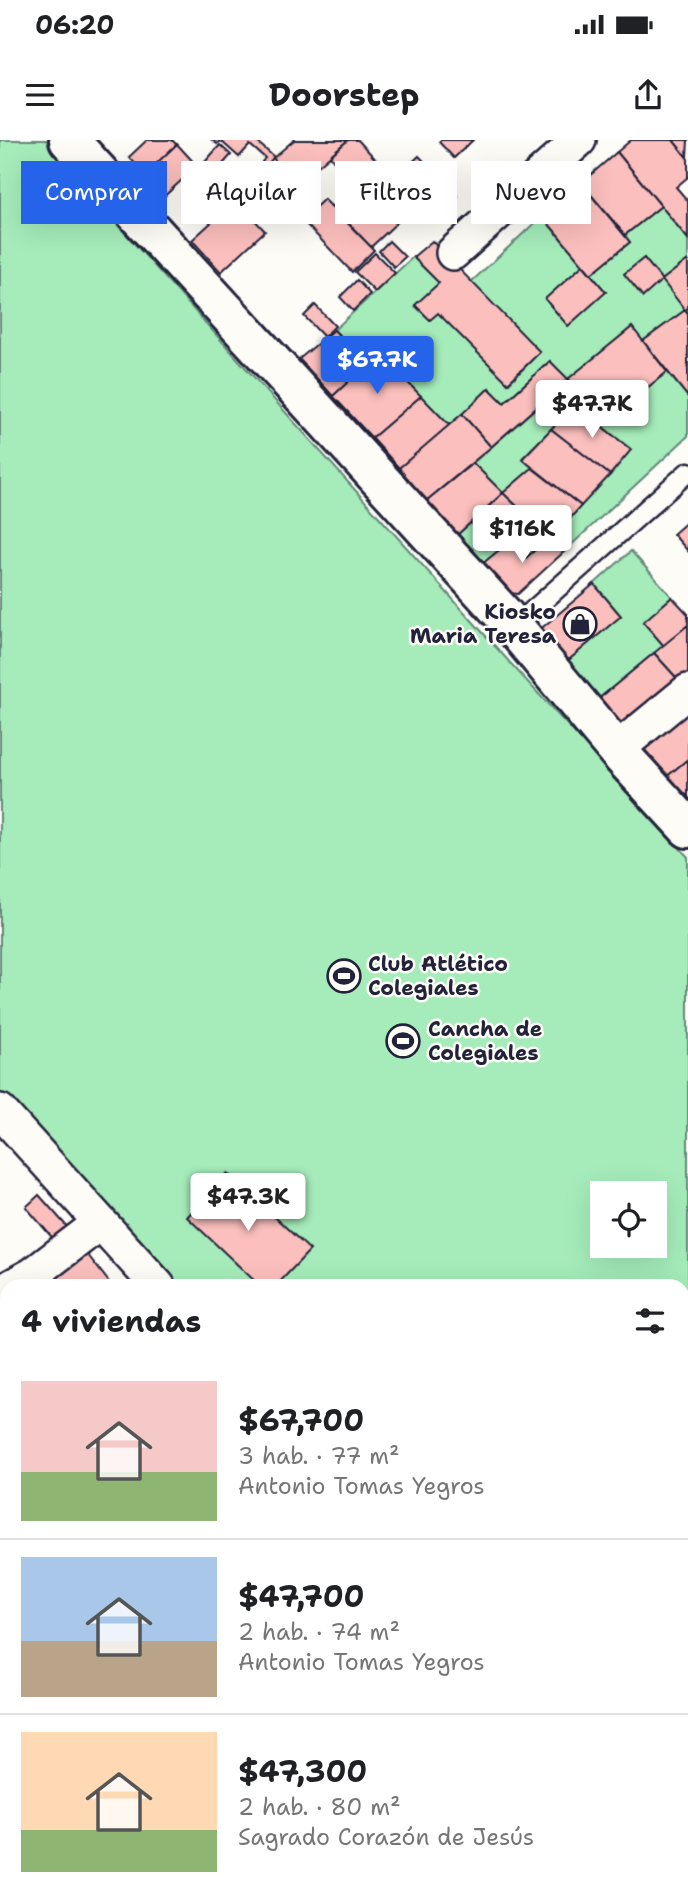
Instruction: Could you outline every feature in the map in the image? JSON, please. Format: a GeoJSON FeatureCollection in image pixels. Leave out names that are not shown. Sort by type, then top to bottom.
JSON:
{"type":"FeatureCollection","features":[{"type":"Feature","properties":{"kind":"street"},"geometry":{"type":"LineString","coordinates":[[69,140],[514,627],[617,750],[688,828]]}},
{"type":"Feature","properties":{"kind":"street"},"geometry":{"type":"LineString","coordinates":[[453,253],[579,140]]}},
{"type":"Feature","properties":{"kind":"street"},"geometry":{"type":"LineString","coordinates":[[617,750],[688,691]]}},
{"type":"Feature","properties":{"kind":"street"},"geometry":{"type":"LineString","coordinates":[[0,1111],[152,1279]]}},
{"type":"Feature","properties":{"kind":"street"},"geometry":{"type":"LineString","coordinates":[[25,1279],[100,1223]]}},
{"type":"Feature","properties":{"kind":"lane"},"geometry":{"type":"LineString","coordinates":[[514,627],[688,472]]}},
{"type":"Feature","properties":{"kind":"green space","name":"Club Atlético Colegiales"},"geometry":{"type":"Polygon","coordinates":[[[0,140],[46,140],[63,161],[21,161],[21,224],[117,224],[688,857],[688,1279],[166,1279],[0,1094],[0,140]]]}},
{"type":"Feature","properties":{"kind":"green space"},"geometry":{"type":"Polygon","coordinates":[[[661,206],[688,239],[688,260],[662,280],[685,310],[643,341],[632,327],[569,380],[614,414],[667,372],[688,397],[688,436],[566,550],[552,539],[631,449],[575,405],[522,458],[532,468],[503,493],[473,463],[568,380],[550,361],[504,403],[489,388],[450,426],[379,354],[367,365],[334,330],[413,257],[439,283],[415,306],[430,320],[438,313],[509,383],[540,352],[471,282],[533,224],[549,224],[583,265],[545,299],[568,325],[606,292],[591,274],[630,242],[625,235],[661,206]]]}},
{"type":"Feature","properties":{"kind":"green space"},"geometry":{"type":"Polygon","coordinates":[[[528,517],[550,537],[526,558],[509,542],[482,564],[457,535],[471,523],[493,546],[528,517]]]}},
{"type":"Feature","properties":{"kind":"green space"},"geometry":{"type":"Polygon","coordinates":[[[631,551],[672,597],[644,622],[664,646],[596,701],[565,663],[621,616],[594,584],[631,551]]]}},
{"type":"Feature","properties":{"kind":"building"},"geometry":{"type":"Polygon","coordinates":[[[147,140],[172,140],[177,145],[159,161],[133,161],[129,157],[147,140]]]}},
{"type":"Feature","properties":{"kind":"building"},"geometry":{"type":"Polygon","coordinates":[[[212,140],[255,140],[274,157],[270,161],[263,161],[265,158],[250,145],[239,157],[221,141],[217,144],[212,140]]]}},
{"type":"Feature","properties":{"kind":"building"},"geometry":{"type":"Polygon","coordinates":[[[294,140],[348,140],[321,163],[321,161],[276,161],[273,158],[294,140]]]}},
{"type":"Feature","properties":{"kind":"building"},"geometry":{"type":"Polygon","coordinates":[[[348,140],[358,140],[377,161],[335,162],[330,156],[348,140]]]}},
{"type":"Feature","properties":{"kind":"building"},"geometry":{"type":"Polygon","coordinates":[[[473,140],[454,158],[439,142],[473,140]]]}},
{"type":"Feature","properties":{"kind":"building"},"geometry":{"type":"Polygon","coordinates":[[[631,140],[673,140],[688,159],[688,177],[676,187],[688,201],[688,239],[617,152],[631,140]]]}},
{"type":"Feature","properties":{"kind":"building"},"geometry":{"type":"Polygon","coordinates":[[[673,140],[688,140],[687,157],[673,140]]]}},
{"type":"Feature","properties":{"kind":"building"},"geometry":{"type":"Polygon","coordinates":[[[177,144],[192,161],[181,161],[181,181],[167,194],[167,161],[159,161],[177,144]]]}},
{"type":"Feature","properties":{"kind":"building"},"geometry":{"type":"Polygon","coordinates":[[[220,145],[231,155],[226,161],[206,161],[220,145]]]}},
{"type":"Feature","properties":{"kind":"building"},"geometry":{"type":"Polygon","coordinates":[[[617,152],[661,206],[625,235],[591,195],[591,174],[617,152]]]}},
{"type":"Feature","properties":{"kind":"building"},"geometry":{"type":"Polygon","coordinates":[[[591,195],[630,242],[591,274],[549,224],[591,224],[591,195]]]}},
{"type":"Feature","properties":{"kind":"building"},"geometry":{"type":"Polygon","coordinates":[[[324,199],[335,210],[335,224],[349,224],[374,250],[352,272],[306,224],[321,224],[321,202],[324,199]]]}},
{"type":"Feature","properties":{"kind":"building"},"geometry":{"type":"Polygon","coordinates":[[[210,224],[258,224],[265,231],[221,272],[192,240],[210,224]]]}},
{"type":"Feature","properties":{"kind":"building"},"geometry":{"type":"Polygon","coordinates":[[[349,224],[395,224],[371,247],[349,224]]]}},
{"type":"Feature","properties":{"kind":"building"},"geometry":{"type":"Polygon","coordinates":[[[389,241],[405,257],[394,267],[379,251],[389,241]]]}},
{"type":"Feature","properties":{"kind":"building"},"geometry":{"type":"Polygon","coordinates":[[[432,241],[540,352],[508,383],[438,313],[430,320],[415,305],[439,283],[413,257],[432,241]]]}},
{"type":"Feature","properties":{"kind":"building"},"geometry":{"type":"Polygon","coordinates":[[[375,253],[395,273],[375,292],[355,272],[375,253]]]}},
{"type":"Feature","properties":{"kind":"building"},"geometry":{"type":"Polygon","coordinates":[[[644,258],[662,280],[643,297],[624,274],[644,258]]]}},
{"type":"Feature","properties":{"kind":"building"},"geometry":{"type":"Polygon","coordinates":[[[688,260],[688,308],[685,310],[662,280],[688,260]]]}},
{"type":"Feature","properties":{"kind":"building"},"geometry":{"type":"Polygon","coordinates":[[[583,265],[606,292],[568,326],[545,299],[583,265]]]}},
{"type":"Feature","properties":{"kind":"building"},"geometry":{"type":"Polygon","coordinates":[[[357,280],[370,294],[353,311],[340,297],[357,280]]]}},
{"type":"Feature","properties":{"kind":"building"},"geometry":{"type":"Polygon","coordinates":[[[315,305],[335,326],[324,337],[304,316],[315,305]]]}},
{"type":"Feature","properties":{"kind":"building"},"geometry":{"type":"Polygon","coordinates":[[[685,310],[688,313],[688,397],[643,341],[685,310]]]}},
{"type":"Feature","properties":{"kind":"building"},"geometry":{"type":"Polygon","coordinates":[[[632,327],[667,372],[614,414],[568,379],[632,327]]]}},
{"type":"Feature","properties":{"kind":"building"},"geometry":{"type":"Polygon","coordinates":[[[334,330],[367,365],[333,396],[299,359],[334,330]]]}},
{"type":"Feature","properties":{"kind":"building"},"geometry":{"type":"Polygon","coordinates":[[[379,353],[421,396],[372,438],[333,396],[379,353]]]}},
{"type":"Feature","properties":{"kind":"building"},"geometry":{"type":"Polygon","coordinates":[[[550,361],[568,379],[491,447],[462,414],[489,388],[504,403],[550,361]]]}},
{"type":"Feature","properties":{"kind":"building"},"geometry":{"type":"Polygon","coordinates":[[[421,396],[450,426],[399,468],[372,438],[421,396]]]}},
{"type":"Feature","properties":{"kind":"building"},"geometry":{"type":"Polygon","coordinates":[[[575,405],[631,450],[610,475],[551,429],[575,405]]]}},
{"type":"Feature","properties":{"kind":"building"},"geometry":{"type":"Polygon","coordinates":[[[462,414],[491,447],[426,501],[399,468],[462,414]]]}},
{"type":"Feature","properties":{"kind":"building"},"geometry":{"type":"Polygon","coordinates":[[[551,429],[610,475],[581,506],[522,459],[551,429]]]}},
{"type":"Feature","properties":{"kind":"building"},"geometry":{"type":"Polygon","coordinates":[[[473,463],[503,493],[457,535],[426,501],[473,463]]]}},
{"type":"Feature","properties":{"kind":"building"},"geometry":{"type":"Polygon","coordinates":[[[532,468],[581,506],[552,539],[503,493],[532,468]]]}},
{"type":"Feature","properties":{"kind":"building"},"geometry":{"type":"Polygon","coordinates":[[[503,493],[528,517],[493,546],[471,523],[503,493]]]}},
{"type":"Feature","properties":{"kind":"building"},"geometry":{"type":"Polygon","coordinates":[[[688,521],[688,551],[673,534],[688,521]]]}},
{"type":"Feature","properties":{"kind":"building"},"geometry":{"type":"Polygon","coordinates":[[[550,537],[566,550],[518,594],[509,593],[482,564],[509,542],[526,558],[550,537]]]}},
{"type":"Feature","properties":{"kind":"building","name":"Kiosko Maria Teresa"},"geometry":{"type":"Polygon","coordinates":[[[594,584],[621,616],[565,663],[538,631],[594,584]]]}},
{"type":"Feature","properties":{"kind":"building"},"geometry":{"type":"Polygon","coordinates":[[[672,597],[688,614],[688,625],[664,646],[643,622],[672,597]]]}},
{"type":"Feature","properties":{"kind":"building"},"geometry":{"type":"Polygon","coordinates":[[[688,625],[688,679],[682,684],[654,653],[688,625]]]}},
{"type":"Feature","properties":{"kind":"building"},"geometry":{"type":"Polygon","coordinates":[[[654,653],[682,684],[623,734],[596,701],[654,653]]]}},
{"type":"Feature","properties":{"kind":"building"},"geometry":{"type":"Polygon","coordinates":[[[688,703],[688,759],[665,778],[634,746],[688,703]]]}},
{"type":"Feature","properties":{"kind":"building"},"geometry":{"type":"Polygon","coordinates":[[[688,759],[688,798],[685,801],[665,778],[688,759]]]}},
{"type":"Feature","properties":{"kind":"building"},"geometry":{"type":"Polygon","coordinates":[[[228,1173],[310,1250],[283,1279],[253,1279],[187,1217],[228,1173]]]}},
{"type":"Feature","properties":{"kind":"building"},"geometry":{"type":"Polygon","coordinates":[[[39,1195],[70,1230],[56,1242],[26,1207],[39,1195]]]}},
{"type":"Feature","properties":{"kind":"building"},"geometry":{"type":"Polygon","coordinates":[[[84,1250],[107,1279],[44,1279],[84,1250]]]}},
{"type":"Feature","properties":{"kind":"place","name":"Kiosko Maria Teresa"},"geometry":{"type":"Point","coordinates":[580,624]}},
{"type":"Feature","properties":{"kind":"place","name":"Club Atlético Colegiales"},"geometry":{"type":"Point","coordinates":[344,976]}},
{"type":"Feature","properties":{"kind":"place","name":"Cancha de Colegiales"},"geometry":{"type":"Point","coordinates":[403,1041]}}]}
